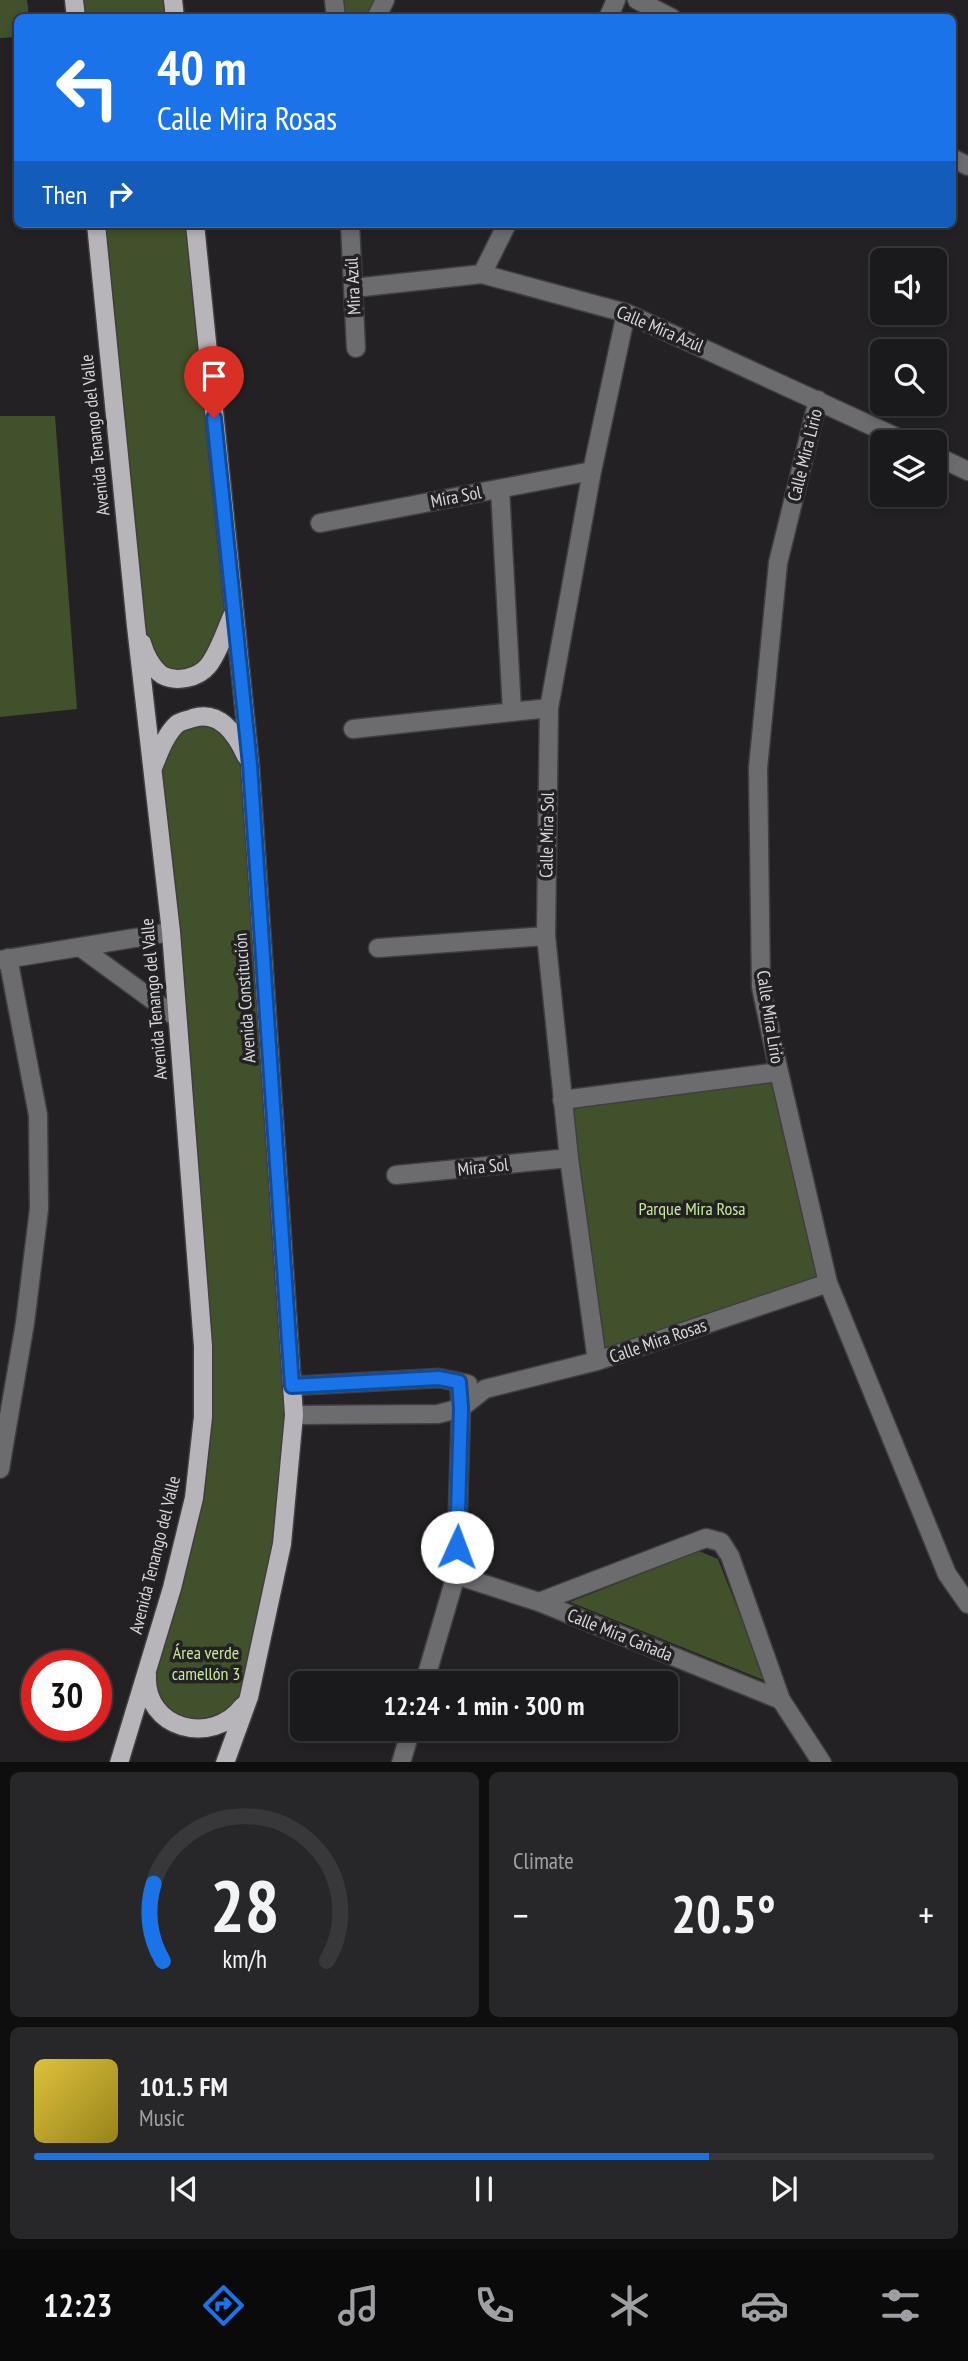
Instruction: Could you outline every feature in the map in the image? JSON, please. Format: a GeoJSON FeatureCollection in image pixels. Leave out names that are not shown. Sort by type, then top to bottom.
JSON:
{"type":"FeatureCollection","features":[{"type":"Feature","properties":{"kind":"main road","name":"Avenida Tenango del Valle"},"geometry":{"type":"LineString","coordinates":[[96,228],[136,626],[171,932],[203,1346],[203,1417],[194,1498],[172,1588],[119,1762]]}},
{"type":"Feature","properties":{"kind":"main road","name":"Avenida Constitución"},"geometry":{"type":"LineString","coordinates":[[195,228],[250,765],[294,1415],[282,1544],[248,1697],[225,1762]]}},
{"type":"Feature","properties":{"kind":"main road"},"geometry":{"type":"LineString","coordinates":[[136,626],[146,654],[162,674],[173,678],[192,677],[208,666],[233,613]]}},
{"type":"Feature","properties":{"kind":"main road"},"geometry":{"type":"LineString","coordinates":[[152,771],[162,745],[178,723],[201,716],[223,722],[240,742],[250,765]]}},
{"type":"Feature","properties":{"kind":"main road"},"geometry":{"type":"LineString","coordinates":[[148,1668],[147,1681],[155,1705],[174,1723],[187,1728],[198,1730],[223,1724],[242,1708],[248,1697]]}},
{"type":"Feature","properties":{"kind":"street"},"geometry":{"type":"LineString","coordinates":[[637,0],[664,14]]}},
{"type":"Feature","properties":{"kind":"street","name":"Mira Azúl"},"geometry":{"type":"LineString","coordinates":[[350,228],[356,348]]}},
{"type":"Feature","properties":{"kind":"street"},"geometry":{"type":"LineString","coordinates":[[482,274],[505,228]]}},
{"type":"Feature","properties":{"kind":"street","name":"Calle Mira Azúl"},"geometry":{"type":"LineString","coordinates":[[354,288],[482,274],[626,313],[881,430]]}},
{"type":"Feature","properties":{"kind":"street","name":"Calle Mira Sol"},"geometry":{"type":"LineString","coordinates":[[597,1361],[562,1100],[546,936],[548,708],[592,471],[626,313]]}},
{"type":"Feature","properties":{"kind":"street","name":"Calle Mira Lirio"},"geometry":{"type":"LineString","coordinates":[[818,400],[778,563],[758,768],[761,987],[828,1283],[947,1574],[968,1604]]}},
{"type":"Feature","properties":{"kind":"street"},"geometry":{"type":"LineString","coordinates":[[947,461],[968,471]]}},
{"type":"Feature","properties":{"kind":"street","name":"Mira Sol"},"geometry":{"type":"LineString","coordinates":[[320,523],[592,471]]}},
{"type":"Feature","properties":{"kind":"street"},"geometry":{"type":"LineString","coordinates":[[500,489],[512,711]]}},
{"type":"Feature","properties":{"kind":"street"},"geometry":{"type":"LineString","coordinates":[[353,729],[548,708]]}},
{"type":"Feature","properties":{"kind":"street"},"geometry":{"type":"LineString","coordinates":[[0,1469],[2,1439],[25,1323],[39,1209],[38,1115],[4,959],[171,932]]}},
{"type":"Feature","properties":{"kind":"street"},"geometry":{"type":"LineString","coordinates":[[378,948],[546,936]]}},
{"type":"Feature","properties":{"kind":"street"},"geometry":{"type":"LineString","coordinates":[[80,947],[176,1017]]}},
{"type":"Feature","properties":{"kind":"street"},"geometry":{"type":"LineString","coordinates":[[562,1100],[779,1072]]}},
{"type":"Feature","properties":{"kind":"street","name":"Mira Sol"},"geometry":{"type":"LineString","coordinates":[[396,1175],[569,1158]]}},
{"type":"Feature","properties":{"kind":"street","name":"Calle Mira Rosas"},"geometry":{"type":"LineString","coordinates":[[294,1415],[438,1414],[461,1408],[485,1389],[597,1361],[828,1283]]}},
{"type":"Feature","properties":{"kind":"street","name":"Calle Mira Rosas"},"geometry":{"type":"LineString","coordinates":[[292,1386],[439,1378],[485,1389]]}},
{"type":"Feature","properties":{"kind":"street"},"geometry":{"type":"LineString","coordinates":[[428,1671],[456,1575],[461,1408],[459,1382]]}},
{"type":"Feature","properties":{"kind":"street"},"geometry":{"type":"LineString","coordinates":[[539,1602],[706,1538],[721,1542],[730,1556],[781,1700],[822,1762]]}},
{"type":"Feature","properties":{"kind":"street","name":"Calle Mira Cañada"},"geometry":{"type":"LineString","coordinates":[[456,1575],[539,1602],[781,1700]]}},
{"type":"Feature","properties":{"kind":"street"},"geometry":{"type":"LineString","coordinates":[[401,1762],[407,1741]]}},
{"type":"Feature","properties":{"kind":"green space"},"geometry":{"type":"Polygon","coordinates":[[[0,0],[27,0],[29,14],[14,14],[14,37],[0,38],[0,0]]]}},
{"type":"Feature","properties":{"kind":"green space"},"geometry":{"type":"Polygon","coordinates":[[[79,0],[170,0],[171,14],[80,14],[79,0]]]}},
{"type":"Feature","properties":{"kind":"green space"},"geometry":{"type":"Polygon","coordinates":[[[339,0],[378,0],[370,14],[341,14],[339,0]]]}},
{"type":"Feature","properties":{"kind":"green space"},"geometry":{"type":"Polygon","coordinates":[[[100,228],[191,228],[229,613],[215,646],[192,673],[164,672],[139,625],[100,228]]]}},
{"type":"Feature","properties":{"kind":"green space"},"geometry":{"type":"Polygon","coordinates":[[[0,416],[55,416],[77,709],[0,717],[0,416]]]}},
{"type":"Feature","properties":{"kind":"green space","name":"Área verde camellón 3"},"geometry":{"type":"Polygon","coordinates":[[[201,723],[223,727],[245,770],[289,1413],[278,1543],[249,1697],[200,1725],[163,1708],[153,1681],[177,1591],[203,1346],[152,771],[178,735],[192,725],[201,723]]]}},
{"type":"Feature","properties":{"kind":"green space","name":"Parque Mira Rosa"},"geometry":{"type":"Polygon","coordinates":[[[781,1079],[825,1288],[604,1363],[562,1100],[781,1079]]]}},
{"type":"Feature","properties":{"kind":"green space"},"geometry":{"type":"Polygon","coordinates":[[[699,1551],[718,1559],[766,1681],[570,1602],[699,1551]]]}},
{"type":"Feature","properties":{"kind":"route"},"geometry":{"type":"LineString","coordinates":[[214,418],[250,765],[292,1386],[439,1378],[459,1382],[461,1408],[457,1547]]}}]}
